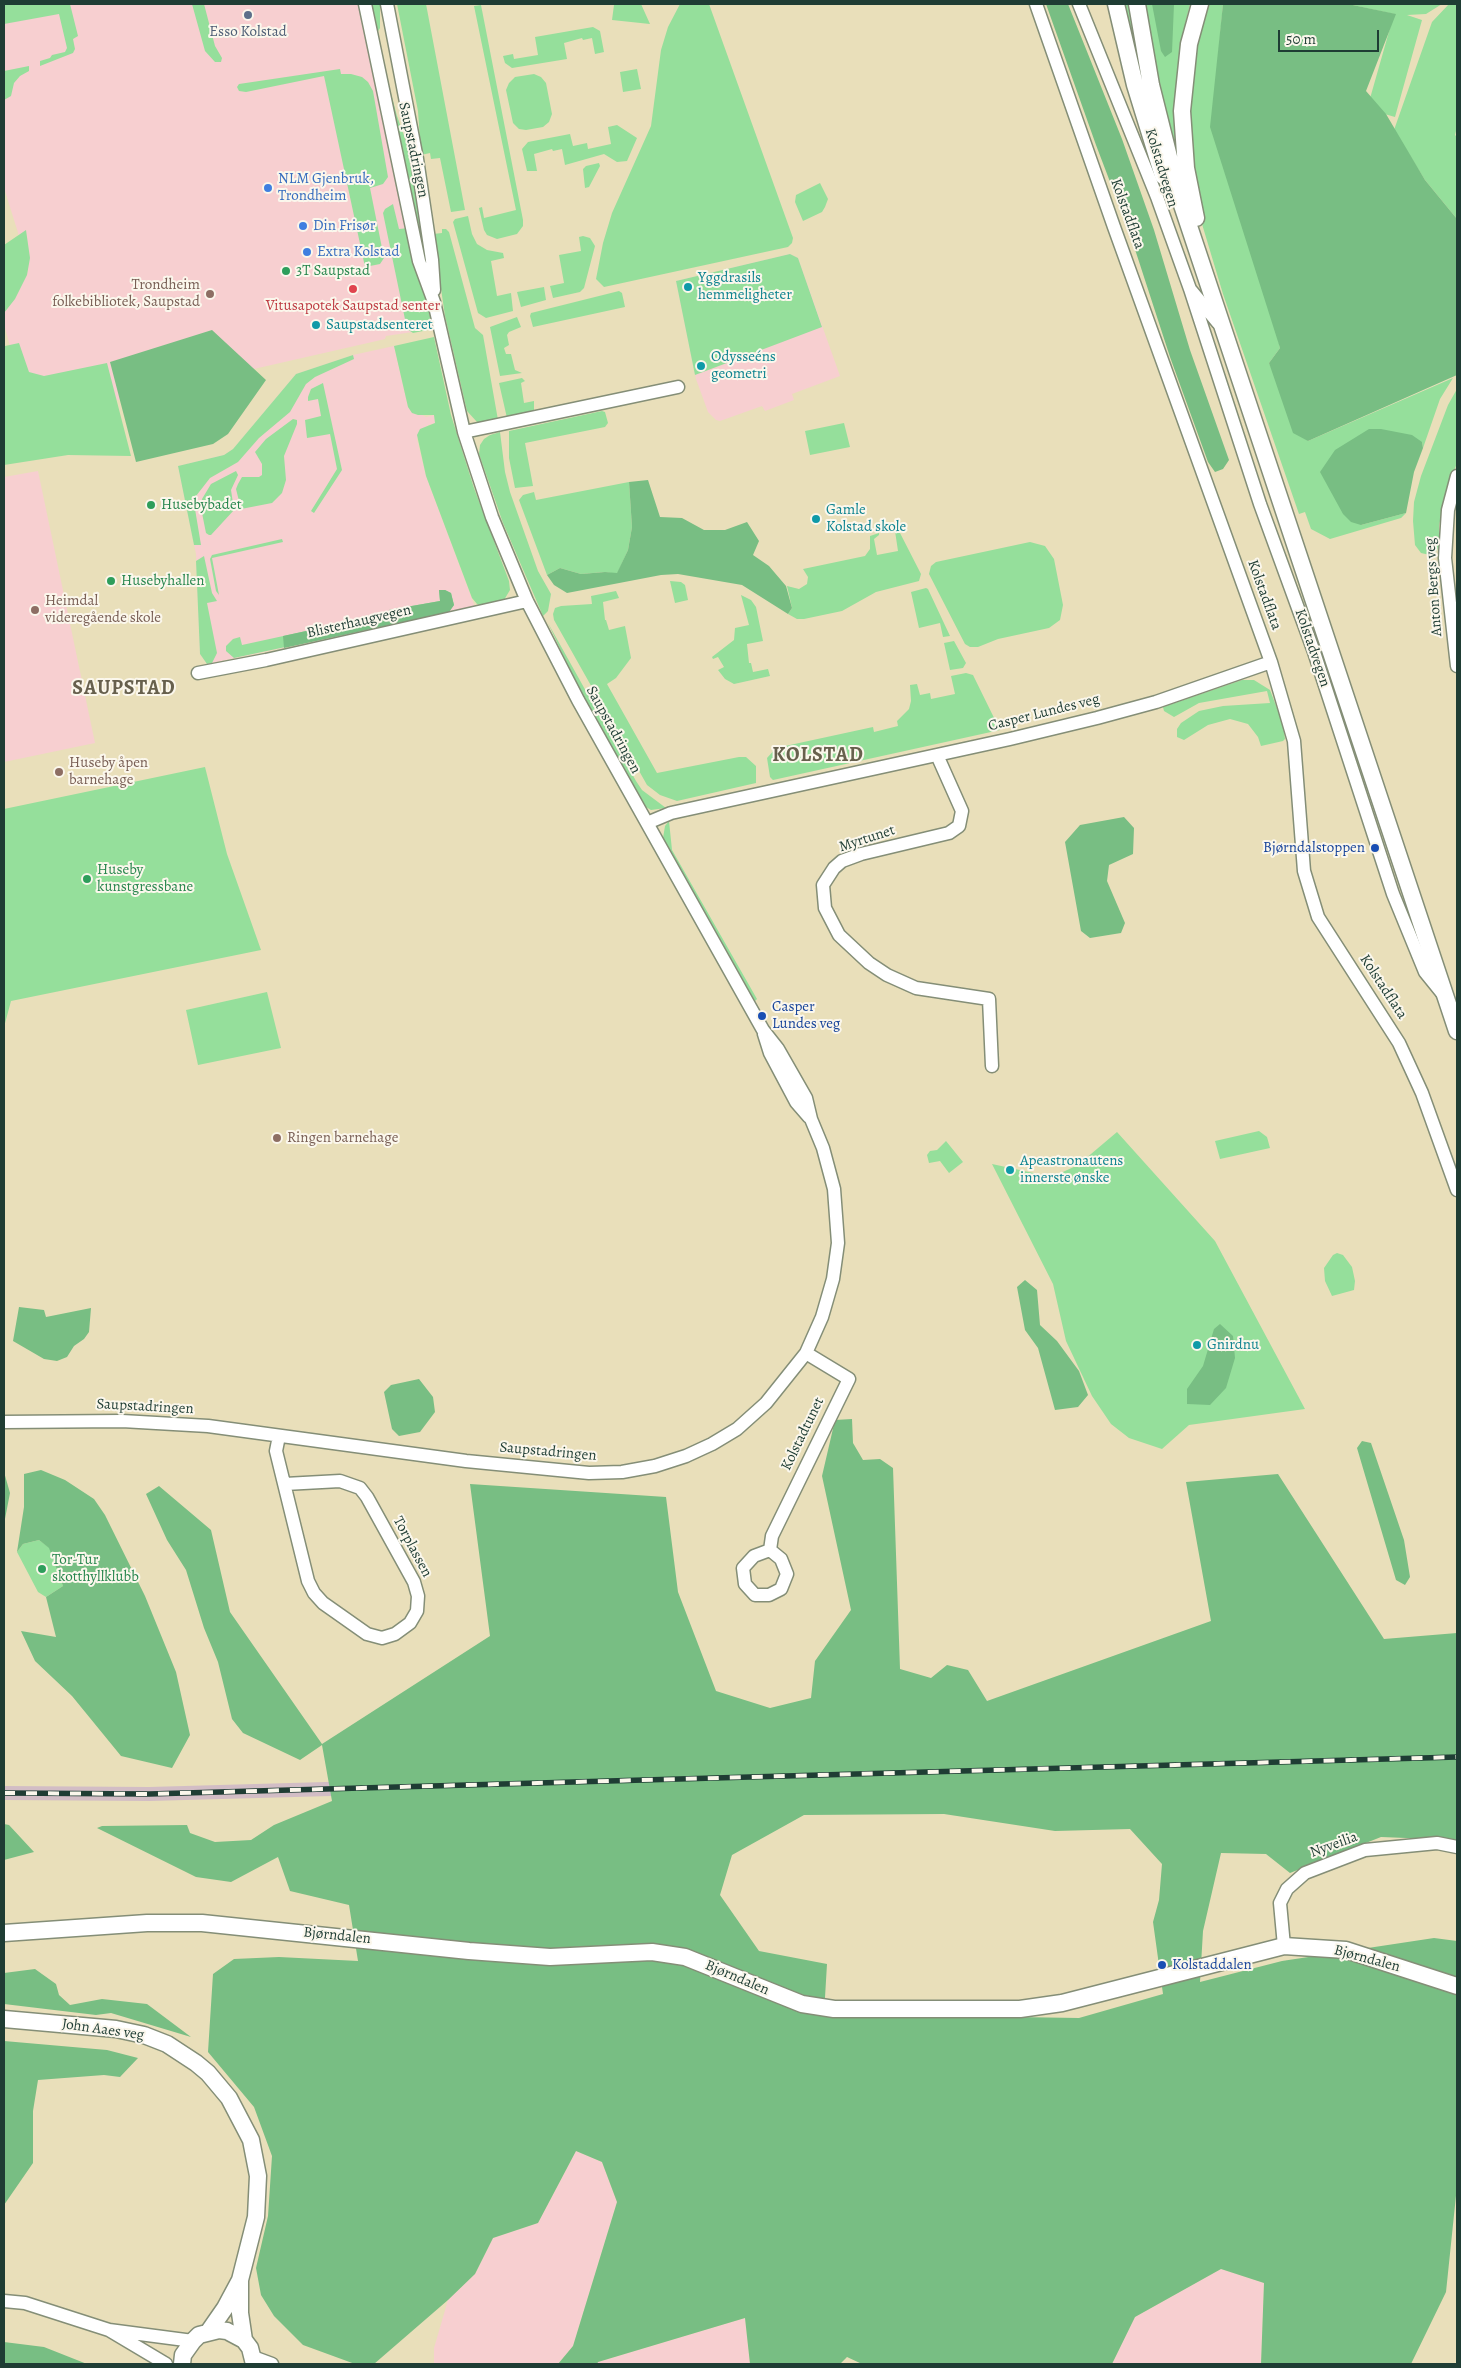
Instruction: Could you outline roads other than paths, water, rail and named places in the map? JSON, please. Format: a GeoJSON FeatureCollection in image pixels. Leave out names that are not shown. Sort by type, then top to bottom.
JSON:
{"type":"FeatureCollection","features":[{"type":"Feature","properties":{"kind":"main road","name":"Kolstadvegen"},"geometry":{"type":"LineString","coordinates":[[1116,4],[1135,85],[1169,196],[1194,266],[1222,327]]}},
{"type":"Feature","properties":{"kind":"main road","name":"Kolstadvegen"},"geometry":{"type":"LineString","coordinates":[[1137,4],[1151,85],[1178,193],[1457,1031]]}},
{"type":"Feature","properties":{"kind":"main road"},"geometry":{"type":"LineString","coordinates":[[1200,4],[1189,44],[1182,111],[1186,168],[1192,202],[1214,282],[1222,327]]}},
{"type":"Feature","properties":{"kind":"main road","name":"Bjørndalen"},"geometry":{"type":"LineString","coordinates":[[4,1933],[147,1924],[202,1923],[469,1951],[550,1957],[652,1952],[685,1957],[802,2004],[834,2009],[1020,2008],[1062,2003],[1284,1946],[1346,1950],[1457,1986]]}},
{"type":"Feature","properties":{"kind":"main road","name":"John Aaes veg"},"geometry":{"type":"LineString","coordinates":[[4,2019],[116,2029],[144,2035],[167,2044],[180,2052],[196,2063],[220,2086],[245,2125],[253,2149],[258,2176],[256,2218],[240,2280],[225,2308],[209,2331]]}},
{"type":"Feature","properties":{"kind":"main road","name":"John Aaes veg"},"geometry":{"type":"LineString","coordinates":[[240,2280],[240,2313],[244,2340],[254,2360]]}},
{"type":"Feature","properties":{"kind":"main road"},"geometry":{"type":"LineString","coordinates":[[182,2364],[183,2355],[193,2341],[209,2331],[227,2331],[244,2340]]}},
{"type":"Feature","properties":{"kind":"street","name":"Saupstadringen"},"geometry":{"type":"LineString","coordinates":[[4,1422],[122,1421],[208,1426],[466,1461],[589,1473],[622,1472],[655,1466],[686,1456],[737,1429],[766,1403],[806,1353],[822,1317],[833,1279],[838,1243],[834,1189],[823,1148],[811,1119],[796,1102],[770,1054],[763,1030],[578,700],[527,601],[492,517],[464,432],[434,302],[419,261],[365,4]]}},
{"type":"Feature","properties":{"kind":"street","name":"Saupstadringen"},"geometry":{"type":"LineString","coordinates":[[387,4],[417,159],[432,260],[434,302]]}},
{"type":"Feature","properties":{"kind":"street","name":"Kolstadflata"},"geometry":{"type":"LineString","coordinates":[[1036,4],[1114,227],[1271,662],[1294,741],[1304,871],[1318,917],[1400,1043],[1422,1093],[1457,1190]]}},
{"type":"Feature","properties":{"kind":"street","name":"Kolstadvegen"},"geometry":{"type":"LineString","coordinates":[[1079,4],[1157,197],[1190,289],[1260,504],[1314,652],[1393,894],[1425,972],[1447,1000]]}},
{"type":"Feature","properties":{"kind":"street"},"geometry":{"type":"LineString","coordinates":[[1190,289],[1222,327]]}},
{"type":"Feature","properties":{"kind":"street"},"geometry":{"type":"LineString","coordinates":[[464,432],[678,387]]}},
{"type":"Feature","properties":{"kind":"street","name":"Anton Bergs veg"},"geometry":{"type":"LineString","coordinates":[[1457,476],[1448,510],[1445,558],[1457,666]]}},
{"type":"Feature","properties":{"kind":"street","name":"Blisterhaugvegen"},"geometry":{"type":"LineString","coordinates":[[198,673],[266,660],[527,601]]}},
{"type":"Feature","properties":{"kind":"street","name":"Casper Lundes veg"},"geometry":{"type":"LineString","coordinates":[[646,823],[671,813],[1010,739],[1156,702],[1271,662]]}},
{"type":"Feature","properties":{"kind":"street","name":"Myrtunet"},"geometry":{"type":"LineString","coordinates":[[937,755],[962,811],[959,826],[949,833],[861,854],[842,861],[834,868],[823,885],[825,908],[830,919],[846,942],[868,963],[887,975],[916,988],[990,999],[992,1066]]}},
{"type":"Feature","properties":{"kind":"street","name":"Kolstadtunet"},"geometry":{"type":"LineString","coordinates":[[770,1550],[772,1536],[849,1379],[806,1353]]}},
{"type":"Feature","properties":{"kind":"street","name":"Torplassen"},"geometry":{"type":"LineString","coordinates":[[279,1436],[276,1451],[308,1581],[314,1594],[323,1603],[367,1634],[382,1638],[395,1634],[410,1623],[417,1611],[418,1596],[414,1582],[367,1497],[360,1488],[340,1480],[285,1484]]}},
{"type":"Feature","properties":{"kind":"street","name":"Nyveilia"},"geometry":{"type":"LineString","coordinates":[[1284,1946],[1280,1903],[1287,1889],[1305,1873],[1365,1850],[1437,1843],[1457,1847]]}},
{"type":"Feature","properties":{"kind":"street"},"geometry":{"type":"LineString","coordinates":[[4,2301],[25,2303],[109,2330],[193,2341]]}},
{"type":"Feature","properties":{"kind":"street"},"geometry":{"type":"LineString","coordinates":[[109,2330],[166,2364]]}},
{"type":"Feature","properties":{"kind":"street"},"geometry":{"type":"LineString","coordinates":[[254,2360],[272,2364]]}},
{"type":"Feature","properties":{"kind":"railway"},"geometry":{"type":"LineString","coordinates":[[4,1793],[149,1794],[1457,1757]]}},
{"type":"Feature","properties":{"kind":"place","name":"Esso Kolstad"},"geometry":{"type":"Point","coordinates":[248,15]}},
{"type":"Feature","properties":{"kind":"place","name":"NLM Gjenbruk, Trondheim"},"geometry":{"type":"Point","coordinates":[268,188]}},
{"type":"Feature","properties":{"kind":"place","name":"Din Frisør"},"geometry":{"type":"Point","coordinates":[303,226]}},
{"type":"Feature","properties":{"kind":"place","name":"Extra Kolstad"},"geometry":{"type":"Point","coordinates":[307,252]}},
{"type":"Feature","properties":{"kind":"place","name":"3T Saupstad"},"geometry":{"type":"Point","coordinates":[286,271]}},
{"type":"Feature","properties":{"kind":"place","name":"Yggdrasils hemmeligheter"},"geometry":{"type":"Point","coordinates":[688,287]}},
{"type":"Feature","properties":{"kind":"place","name":"Vitusapotek Saupstad senter"},"geometry":{"type":"Point","coordinates":[353,289]}},
{"type":"Feature","properties":{"kind":"place","name":"Trondheim folkebibliotek, Saupstad"},"geometry":{"type":"Point","coordinates":[210,294]}},
{"type":"Feature","properties":{"kind":"place","name":"Saupstadsenteret"},"geometry":{"type":"Point","coordinates":[316,325]}},
{"type":"Feature","properties":{"kind":"place","name":"Odysseéns geometri"},"geometry":{"type":"Point","coordinates":[701,366]}},
{"type":"Feature","properties":{"kind":"place","name":"Husebybadet"},"geometry":{"type":"Point","coordinates":[151,505]}},
{"type":"Feature","properties":{"kind":"place","name":"Gamle Kolstad skole"},"geometry":{"type":"Point","coordinates":[816,519]}},
{"type":"Feature","properties":{"kind":"place","name":"Husebyhallen"},"geometry":{"type":"Point","coordinates":[111,581]}},
{"type":"Feature","properties":{"kind":"place","name":"Heimdal videregående skole"},"geometry":{"type":"Point","coordinates":[35,610]}},
{"type":"Feature","properties":{"kind":"place","name":"Huseby åpen barnehage"},"geometry":{"type":"Point","coordinates":[59,772]}},
{"type":"Feature","properties":{"kind":"place","name":"Bjørndalstoppen"},"geometry":{"type":"Point","coordinates":[1375,848]}},
{"type":"Feature","properties":{"kind":"place","name":"Huseby kunstgressbane"},"geometry":{"type":"Point","coordinates":[87,879]}},
{"type":"Feature","properties":{"kind":"place","name":"Casper Lundes veg"},"geometry":{"type":"Point","coordinates":[762,1016]}},
{"type":"Feature","properties":{"kind":"place","name":"Ringen barnehage"},"geometry":{"type":"Point","coordinates":[277,1138]}},
{"type":"Feature","properties":{"kind":"place","name":"Apeastronautens innerste ønske"},"geometry":{"type":"Point","coordinates":[1010,1170]}},
{"type":"Feature","properties":{"kind":"place","name":"Gnirdnu"},"geometry":{"type":"Point","coordinates":[1197,1345]}},
{"type":"Feature","properties":{"kind":"place","name":"Tor-Tur skotthyllklubb"},"geometry":{"type":"Point","coordinates":[42,1569]}},
{"type":"Feature","properties":{"kind":"place","name":"Kolstaddalen"},"geometry":{"type":"Point","coordinates":[1162,1965]}},
{"type":"Feature","properties":{"kind":"district","name":"SAUPSTAD"},"geometry":{"type":"Point","coordinates":[124,689]}},
{"type":"Feature","properties":{"kind":"district","name":"KOLSTAD"},"geometry":{"type":"Point","coordinates":[818,756]}}]}
